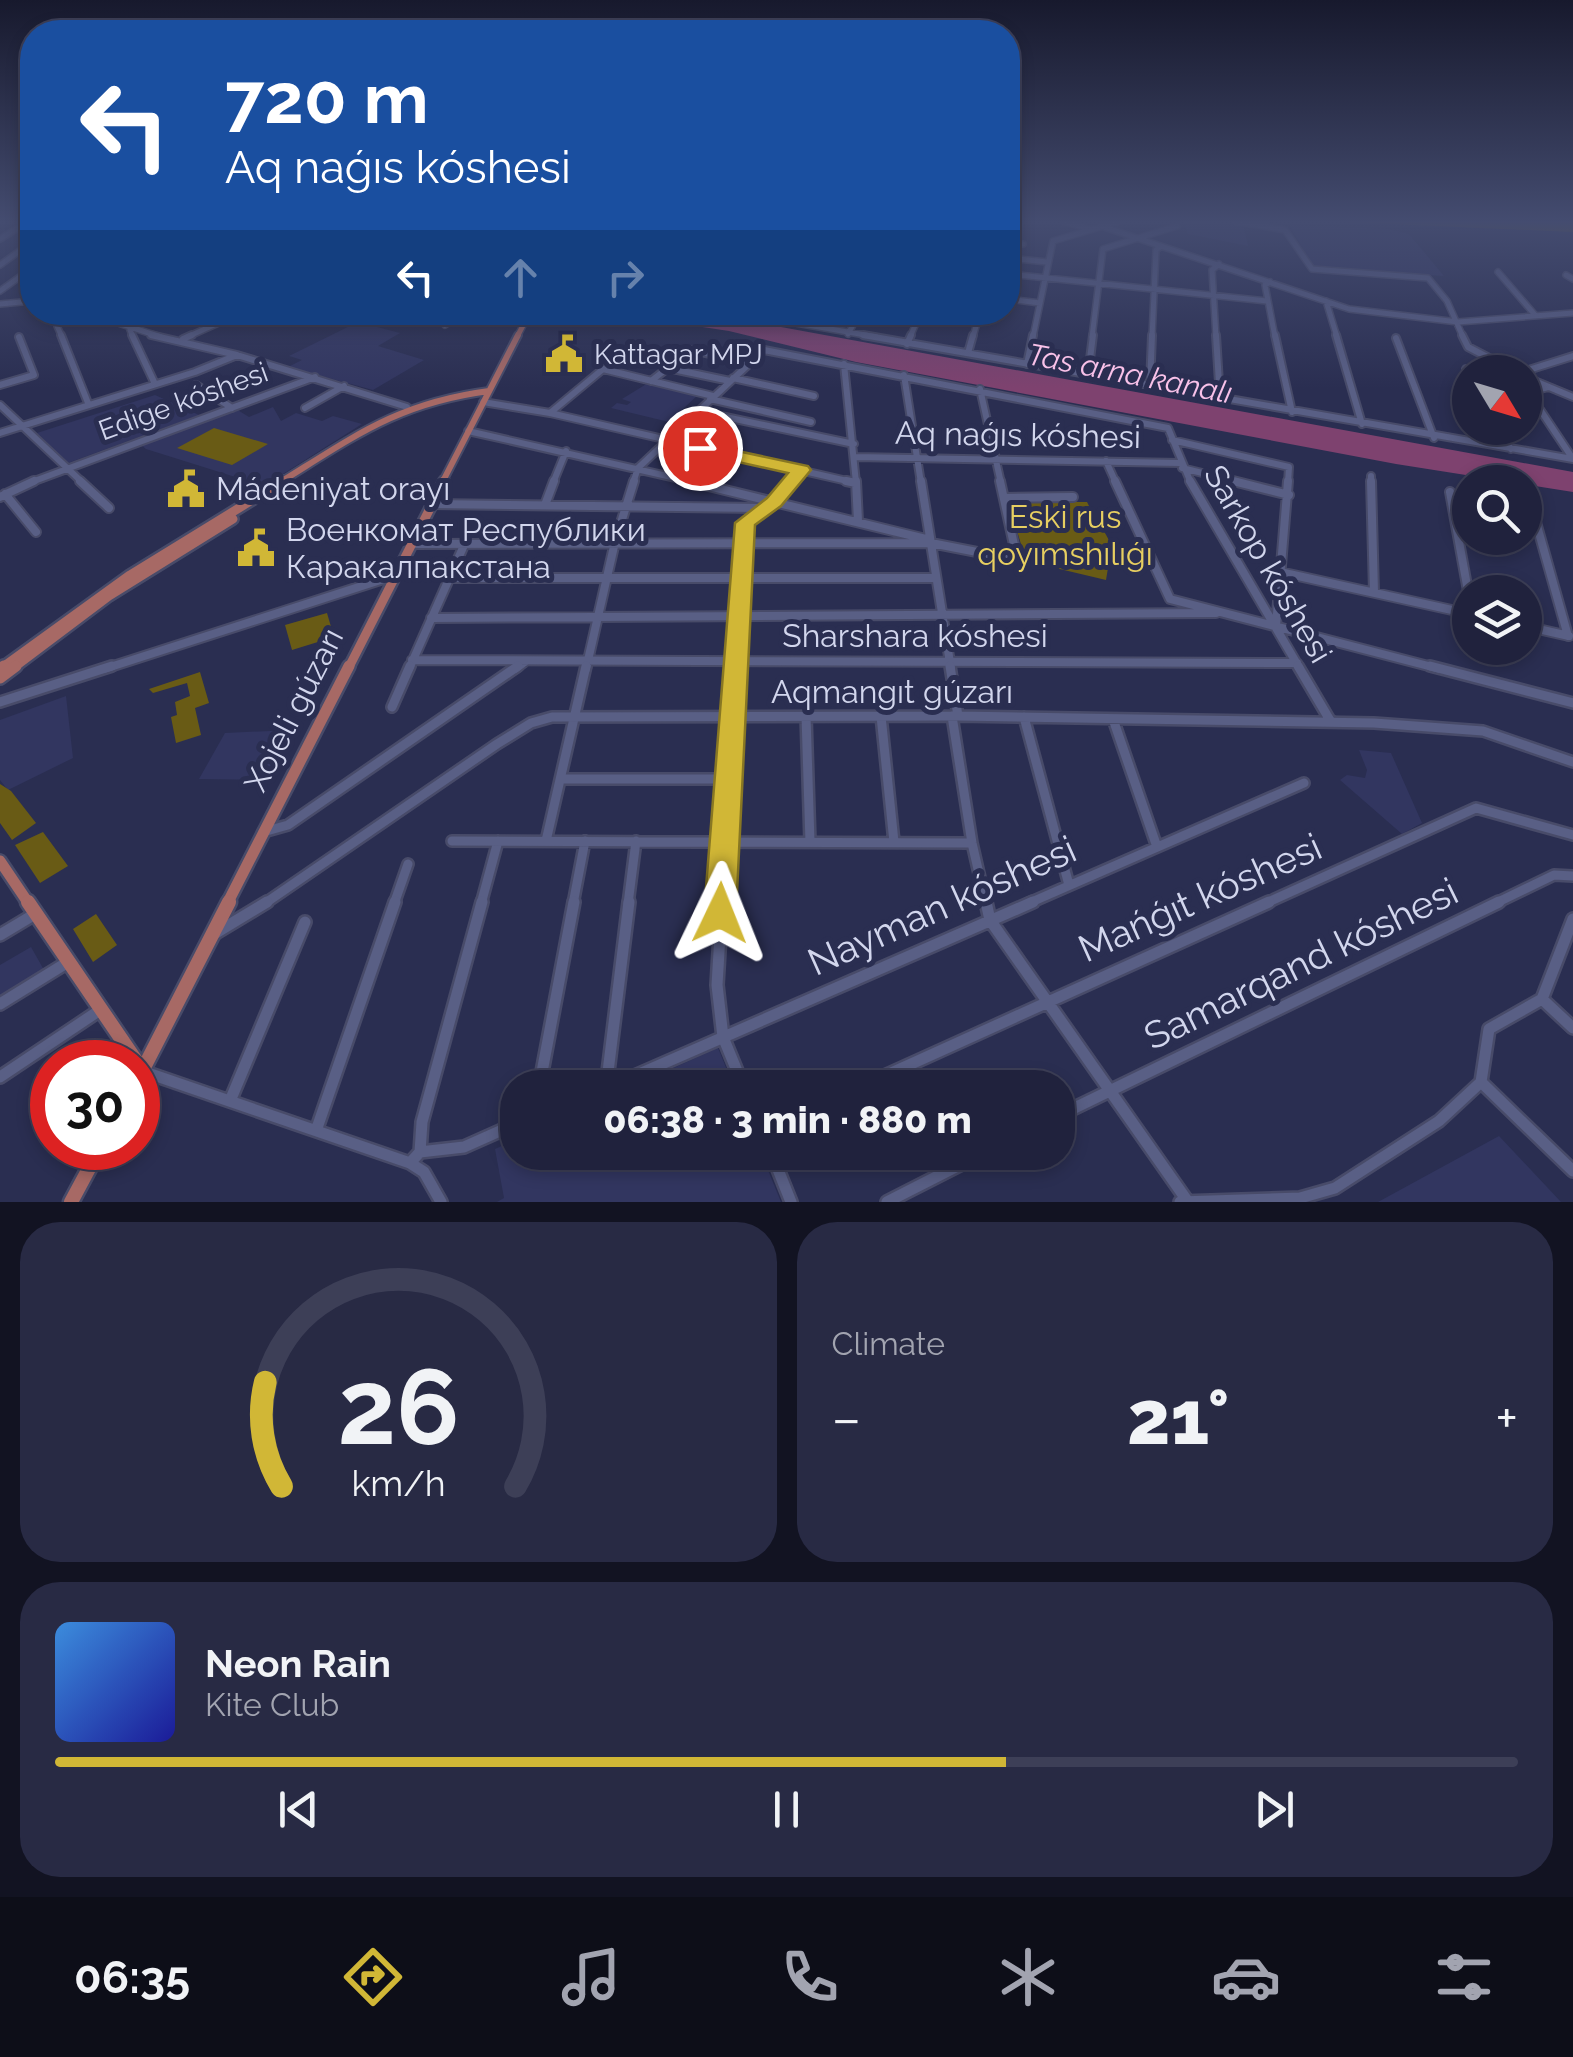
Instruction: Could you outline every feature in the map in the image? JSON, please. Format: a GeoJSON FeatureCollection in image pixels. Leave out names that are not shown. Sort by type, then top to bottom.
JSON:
{"type":"FeatureCollection","features":[{"type":"Feature","properties":{"kind":"main road","name":"Xojeli gúzarı"},"geometry":{"type":"LineString","coordinates":[[154,1040],[468,431],[482,396],[523,325]]}},
{"type":"Feature","properties":{"kind":"main road"},"geometry":{"type":"LineString","coordinates":[[0,669],[144,570],[407,407],[482,396]]}},
{"type":"Feature","properties":{"kind":"main road"},"geometry":{"type":"LineString","coordinates":[[272,490],[396,417],[438,402],[482,396]]}},
{"type":"Feature","properties":{"kind":"main road"},"geometry":{"type":"LineString","coordinates":[[0,678],[144,570]]}},
{"type":"Feature","properties":{"kind":"main road"},"geometry":{"type":"LineString","coordinates":[[0,861],[120,1040]]}},
{"type":"Feature","properties":{"kind":"main road"},"geometry":{"type":"LineString","coordinates":[[72,1202],[89,1170]]}},
{"type":"Feature","properties":{"kind":"street"},"geometry":{"type":"LineString","coordinates":[[1036,277],[1268,301]]}},
{"type":"Feature","properties":{"kind":"street"},"geometry":{"type":"LineString","coordinates":[[1088,375],[1099,277]]}},
{"type":"Feature","properties":{"kind":"street"},"geometry":{"type":"LineString","coordinates":[[1150,386],[1155,277]]}},
{"type":"Feature","properties":{"kind":"street"},"geometry":{"type":"LineString","coordinates":[[1212,277],[1220,399]]}},
{"type":"Feature","properties":{"kind":"street"},"geometry":{"type":"LineString","coordinates":[[1259,277],[1360,312],[1458,322],[1573,313]]}},
{"type":"Feature","properties":{"kind":"street"},"geometry":{"type":"LineString","coordinates":[[1416,277],[1435,282],[1464,339],[1478,355]]}},
{"type":"Feature","properties":{"kind":"street"},"geometry":{"type":"LineString","coordinates":[[1502,277],[1535,316]]}},
{"type":"Feature","properties":{"kind":"street"},"geometry":{"type":"LineString","coordinates":[[1027,364],[1044,278]]}},
{"type":"Feature","properties":{"kind":"street"},"geometry":{"type":"LineString","coordinates":[[1271,281],[1265,285],[1292,412]]}},
{"type":"Feature","properties":{"kind":"street"},"geometry":{"type":"LineString","coordinates":[[1020,301],[1040,303]]}},
{"type":"Feature","properties":{"kind":"street"},"geometry":{"type":"LineString","coordinates":[[1326,301],[1362,424]]}},
{"type":"Feature","properties":{"kind":"street"},"geometry":{"type":"LineString","coordinates":[[121,325],[315,377],[407,407]]}},
{"type":"Feature","properties":{"kind":"street"},"geometry":{"type":"LineString","coordinates":[[180,340],[214,325]]}},
{"type":"Feature","properties":{"kind":"street"},"geometry":{"type":"LineString","coordinates":[[794,325],[1573,459]]}},
{"type":"Feature","properties":{"kind":"street"},"geometry":{"type":"LineString","coordinates":[[848,334],[853,325]]}},
{"type":"Feature","properties":{"kind":"street"},"geometry":{"type":"LineString","coordinates":[[907,344],[915,325]]}},
{"type":"Feature","properties":{"kind":"street"},"geometry":{"type":"LineString","coordinates":[[968,353],[976,325]]}},
{"type":"Feature","properties":{"kind":"street"},"geometry":{"type":"LineString","coordinates":[[57,326],[88,403]]}},
{"type":"Feature","properties":{"kind":"street"},"geometry":{"type":"LineString","coordinates":[[130,330],[154,384]]}},
{"type":"Feature","properties":{"kind":"street"},"geometry":{"type":"LineString","coordinates":[[0,385],[34,374],[18,336]]}},
{"type":"Feature","properties":{"kind":"street"},"geometry":{"type":"LineString","coordinates":[[1396,338],[1434,438]]}},
{"type":"Feature","properties":{"kind":"street"},"geometry":{"type":"LineString","coordinates":[[650,381],[691,350],[750,362]]}},
{"type":"Feature","properties":{"kind":"street"},"geometry":{"type":"LineString","coordinates":[[468,431],[638,468],[931,542],[1013,558],[1016,554],[980,389],[764,350],[638,468],[615,542],[610,578],[546,841]]}},
{"type":"Feature","properties":{"kind":"street"},"geometry":{"type":"LineString","coordinates":[[0,433],[237,355]]}},
{"type":"Feature","properties":{"kind":"street"},"geometry":{"type":"LineString","coordinates":[[1542,367],[1573,356]]}},
{"type":"Feature","properties":{"kind":"street"},"geometry":{"type":"LineString","coordinates":[[844,364],[856,458],[858,522]]}},
{"type":"Feature","properties":{"kind":"street"},"geometry":{"type":"LineString","coordinates":[[668,368],[814,396]]}},
{"type":"Feature","properties":{"kind":"street"},"geometry":{"type":"LineString","coordinates":[[550,414],[604,369],[812,422]]}},
{"type":"Feature","properties":{"kind":"street"},"geometry":{"type":"LineString","coordinates":[[904,375],[950,661],[972,843],[990,920],[1112,1088],[1183,1200],[1300,1198],[1335,1188],[1440,1122],[1482,1082],[1489,1029],[1542,999],[1569,945],[1573,919]]}},
{"type":"Feature","properties":{"kind":"street","name":"Edige kóshesi"},"geometry":{"type":"LineString","coordinates":[[36,532],[2,495],[315,377]]}},
{"type":"Feature","properties":{"kind":"street"},"geometry":{"type":"LineString","coordinates":[[1542,384],[1573,397]]}},
{"type":"Feature","properties":{"kind":"street"},"geometry":{"type":"LineString","coordinates":[[196,385],[232,408]]}},
{"type":"Feature","properties":{"kind":"street"},"geometry":{"type":"LineString","coordinates":[[305,408],[344,386]]}},
{"type":"Feature","properties":{"kind":"street"},"geometry":{"type":"LineString","coordinates":[[1548,387],[1538,390],[1539,408],[1573,459]]}},
{"type":"Feature","properties":{"kind":"street","name":"Sarkop kóshesi"},"geometry":{"type":"LineString","coordinates":[[980,389],[1168,428],[1181,466],[1331,722]]}},
{"type":"Feature","properties":{"kind":"street"},"geometry":{"type":"LineString","coordinates":[[482,396],[856,483]]}},
{"type":"Feature","properties":{"kind":"street"},"geometry":{"type":"LineString","coordinates":[[0,405],[67,468]]}},
{"type":"Feature","properties":{"kind":"street"},"geometry":{"type":"LineString","coordinates":[[697,411],[854,444]]}},
{"type":"Feature","properties":{"kind":"street"},"geometry":{"type":"LineString","coordinates":[[1172,440],[1290,467],[1276,626]]}},
{"type":"Feature","properties":{"kind":"street"},"geometry":{"type":"LineString","coordinates":[[1507,445],[1510,450]]}},
{"type":"Feature","properties":{"kind":"street"},"geometry":{"type":"LineString","coordinates":[[545,505],[566,451]]}},
{"type":"Feature","properties":{"kind":"street","name":"Aq naǵıs kóshesi"},"geometry":{"type":"LineString","coordinates":[[856,458],[1106,461],[1181,466],[1289,495]]}},
{"type":"Feature","properties":{"kind":"street"},"geometry":{"type":"LineString","coordinates":[[1106,461],[1170,598],[1573,703]]}},
{"type":"Feature","properties":{"kind":"street","name":"Edige kóshesi"},"geometry":{"type":"LineString","coordinates":[[67,468],[108,508]]}},
{"type":"Feature","properties":{"kind":"street"},"geometry":{"type":"LineString","coordinates":[[736,1070],[723,1038],[717,985],[722,841],[734,716],[742,543],[745,523],[774,502],[801,470]]}},
{"type":"Feature","properties":{"kind":"street"},"geometry":{"type":"LineString","coordinates":[[1371,476],[1374,592]]}},
{"type":"Feature","properties":{"kind":"street"},"geometry":{"type":"LineString","coordinates":[[1450,492],[1465,575]]}},
{"type":"Feature","properties":{"kind":"street"},"geometry":{"type":"LineString","coordinates":[[1004,498],[1074,498]]}},
{"type":"Feature","properties":{"kind":"street"},"geometry":{"type":"LineString","coordinates":[[430,504],[764,508]]}},
{"type":"Feature","properties":{"kind":"street"},"geometry":{"type":"LineString","coordinates":[[1542,541],[1571,636],[1542,630]]}},
{"type":"Feature","properties":{"kind":"street"},"geometry":{"type":"LineString","coordinates":[[392,707],[465,542]]}},
{"type":"Feature","properties":{"kind":"street"},"geometry":{"type":"LineString","coordinates":[[410,544],[931,542]]}},
{"type":"Feature","properties":{"kind":"street"},"geometry":{"type":"LineString","coordinates":[[1280,572],[1452,610]]}},
{"type":"Feature","properties":{"kind":"street"},"geometry":{"type":"LineString","coordinates":[[0,702],[392,576]]}},
{"type":"Feature","properties":{"kind":"street"},"geometry":{"type":"LineString","coordinates":[[449,578],[936,578]]}},
{"type":"Feature","properties":{"kind":"street"},"geometry":{"type":"LineString","coordinates":[[432,618],[942,618],[1216,613]]}},
{"type":"Feature","properties":{"kind":"street","name":"Sharshara kóshesi"},"geometry":{"type":"LineString","coordinates":[[412,660],[1297,663]]}},
{"type":"Feature","properties":{"kind":"street"},"geometry":{"type":"LineString","coordinates":[[263,832],[288,825],[526,660]]}},
{"type":"Feature","properties":{"kind":"street"},"geometry":{"type":"LineString","coordinates":[[806,716],[810,842]]}},
{"type":"Feature","properties":{"kind":"street"},"geometry":{"type":"LineString","coordinates":[[881,716],[894,842]]}},
{"type":"Feature","properties":{"kind":"street","name":"Aqmangıt gúzarı"},"geometry":{"type":"LineString","coordinates":[[210,936],[257,909],[514,733],[552,717],[955,716],[1331,722],[1482,731],[1573,762]]}},
{"type":"Feature","properties":{"kind":"street"},"geometry":{"type":"LineString","coordinates":[[1024,717],[1070,885]]}},
{"type":"Feature","properties":{"kind":"street"},"geometry":{"type":"LineString","coordinates":[[1113,719],[1157,847]]}},
{"type":"Feature","properties":{"kind":"street"},"geometry":{"type":"LineString","coordinates":[[561,779],[726,779]]}},
{"type":"Feature","properties":{"kind":"street","name":"Nayman kóshesi"},"geometry":{"type":"LineString","coordinates":[[648,1070],[1304,783]]}},
{"type":"Feature","properties":{"kind":"street","name":"Mańǵıt kóshesi"},"geometry":{"type":"LineString","coordinates":[[896,1070],[1047,998],[1476,808],[1573,835]]}},
{"type":"Feature","properties":{"kind":"street"},"geometry":{"type":"LineString","coordinates":[[452,841],[972,843]]}},
{"type":"Feature","properties":{"kind":"street"},"geometry":{"type":"LineString","coordinates":[[442,1202],[415,1158],[498,841]]}},
{"type":"Feature","properties":{"kind":"street"},"geometry":{"type":"LineString","coordinates":[[542,1070],[585,841]]}},
{"type":"Feature","properties":{"kind":"street"},"geometry":{"type":"LineString","coordinates":[[608,1070],[636,841]]}},
{"type":"Feature","properties":{"kind":"street"},"geometry":{"type":"LineString","coordinates":[[318,1128],[408,864]]}},
{"type":"Feature","properties":{"kind":"street","name":"Samarqand kóshesi"},"geometry":{"type":"LineString","coordinates":[[1075,1107],[1554,874],[1573,876]]}},
{"type":"Feature","properties":{"kind":"street"},"geometry":{"type":"LineString","coordinates":[[0,935],[35,914]]}},
{"type":"Feature","properties":{"kind":"street"},"geometry":{"type":"LineString","coordinates":[[230,1101],[305,922]]}},
{"type":"Feature","properties":{"kind":"street"},"geometry":{"type":"LineString","coordinates":[[0,1004],[68,962]]}},
{"type":"Feature","properties":{"kind":"street"},"geometry":{"type":"LineString","coordinates":[[1542,999],[1573,1028]]}},
{"type":"Feature","properties":{"kind":"street"},"geometry":{"type":"LineString","coordinates":[[0,1077],[100,1009]]}},
{"type":"Feature","properties":{"kind":"street"},"geometry":{"type":"LineString","coordinates":[[160,1080],[415,1158],[464,1147],[500,1131]]}},
{"type":"Feature","properties":{"kind":"street"},"geometry":{"type":"LineString","coordinates":[[1482,1082],[1573,1172]]}},
{"type":"Feature","properties":{"kind":"street"},"geometry":{"type":"LineString","coordinates":[[778,1170],[791,1202]]}},
{"type":"Feature","properties":{"kind":"street"},"geometry":{"type":"LineString","coordinates":[[887,1202],[950,1170]]}},
{"type":"Feature","properties":{"kind":"shaded area"},"geometry":{"type":"Polygon","coordinates":[[[352,325],[369,325],[400,333],[378,346],[424,360],[373,390],[288,367],[302,360],[289,356],[352,325]]]}},
{"type":"Feature","properties":{"kind":"shaded area"},"geometry":{"type":"Polygon","coordinates":[[[689,325],[770,325],[1535,465],[1452,465],[1452,473],[856,362],[689,325]]]}},
{"type":"Feature","properties":{"kind":"shaded area"},"geometry":{"type":"Polygon","coordinates":[[[648,383],[699,394],[669,422],[611,408],[617,403],[627,405],[631,402],[622,399],[648,383]]]}},
{"type":"Feature","properties":{"kind":"shaded area"},"geometry":{"type":"Polygon","coordinates":[[[155,395],[199,415],[68,463],[37,433],[155,395]]]}},
{"type":"Feature","properties":{"kind":"shaded area"},"geometry":{"type":"Polygon","coordinates":[[[273,407],[281,421],[296,413],[322,421],[333,416],[362,424],[264,486],[140,444],[236,409],[249,417],[273,407]]]}},
{"type":"Feature","properties":{"kind":"shaded area"},"geometry":{"type":"Polygon","coordinates":[[[1542,466],[1573,472],[1573,492],[1542,487],[1542,466]]]}},
{"type":"Feature","properties":{"kind":"shaded area"},"geometry":{"type":"Polygon","coordinates":[[[66,696],[73,758],[8,790],[0,780],[0,720],[66,696]]]}},
{"type":"Feature","properties":{"kind":"shaded area"},"geometry":{"type":"Polygon","coordinates":[[[292,730],[265,780],[199,779],[225,733],[292,730]]]}},
{"type":"Feature","properties":{"kind":"shaded area"},"geometry":{"type":"Polygon","coordinates":[[[1359,750],[1391,753],[1422,823],[1402,834],[1340,780],[1347,775],[1365,778],[1367,770],[1359,750]]]}},
{"type":"Feature","properties":{"kind":"shaded area"},"geometry":{"type":"Polygon","coordinates":[[[31,947],[44,970],[0,997],[0,965],[31,947]]]}},
{"type":"Feature","properties":{"kind":"shaded area"},"geometry":{"type":"Polygon","coordinates":[[[718,1048],[727,1070],[669,1070],[718,1048]]]}},
{"type":"Feature","properties":{"kind":"shaded area"},"geometry":{"type":"Polygon","coordinates":[[[1499,1136],[1561,1202],[1378,1202],[1499,1136]]]}},
{"type":"Feature","properties":{"kind":"shaded area"},"geometry":{"type":"Polygon","coordinates":[[[500,1147],[500,1170],[768,1170],[781,1202],[497,1202],[504,1198],[495,1149],[500,1147]]]}},
{"type":"Feature","properties":{"kind":"green space"},"geometry":{"type":"Polygon","coordinates":[[[214,428],[268,444],[232,465],[177,448],[214,428]]]}},
{"type":"Feature","properties":{"kind":"green space","name":"Eski rus qoyımshılıǵı"},"geometry":{"type":"Polygon","coordinates":[[[1021,502],[1087,502],[1115,554],[1109,562],[1106,580],[1026,561],[1012,514],[1013,507],[1021,502]]]}},
{"type":"Feature","properties":{"kind":"green space"},"geometry":{"type":"Polygon","coordinates":[[[327,613],[334,637],[292,650],[285,625],[327,613]]]}},
{"type":"Feature","properties":{"kind":"green space"},"geometry":{"type":"Polygon","coordinates":[[[200,672],[209,703],[195,708],[201,735],[176,743],[171,717],[177,715],[175,702],[190,696],[187,683],[153,693],[149,689],[200,672]]]}},
{"type":"Feature","properties":{"kind":"green space"},"geometry":{"type":"Polygon","coordinates":[[[0,784],[11,791],[36,823],[12,840],[0,823],[0,784]]]}},
{"type":"Feature","properties":{"kind":"green space"},"geometry":{"type":"Polygon","coordinates":[[[43,832],[68,866],[40,883],[15,845],[43,832]]]}},
{"type":"Feature","properties":{"kind":"green space"},"geometry":{"type":"Polygon","coordinates":[[[96,914],[117,945],[93,962],[73,929],[96,914]]]}},
{"type":"Feature","properties":{"kind":"place","name":"Kattagar MPJ"},"geometry":{"type":"Point","coordinates":[564,354]}},
{"type":"Feature","properties":{"kind":"place","name":"Mádeniyat orayı"},"geometry":{"type":"Point","coordinates":[186,489]}},
{"type":"Feature","properties":{"kind":"place","name":"Военкомат Республики Каракалпакстана"},"geometry":{"type":"Point","coordinates":[256,548]}},
{"type":"Feature","properties":{"kind":"route"},"geometry":{"type":"LineString","coordinates":[[700,448],[801,470],[774,502],[745,523],[720,913]]}},
{"type":"Feature","properties":{"kind":"water label","name":"Tas arna kanalı"},"geometry":{"type":"Point","coordinates":[1130,374]}}]}
